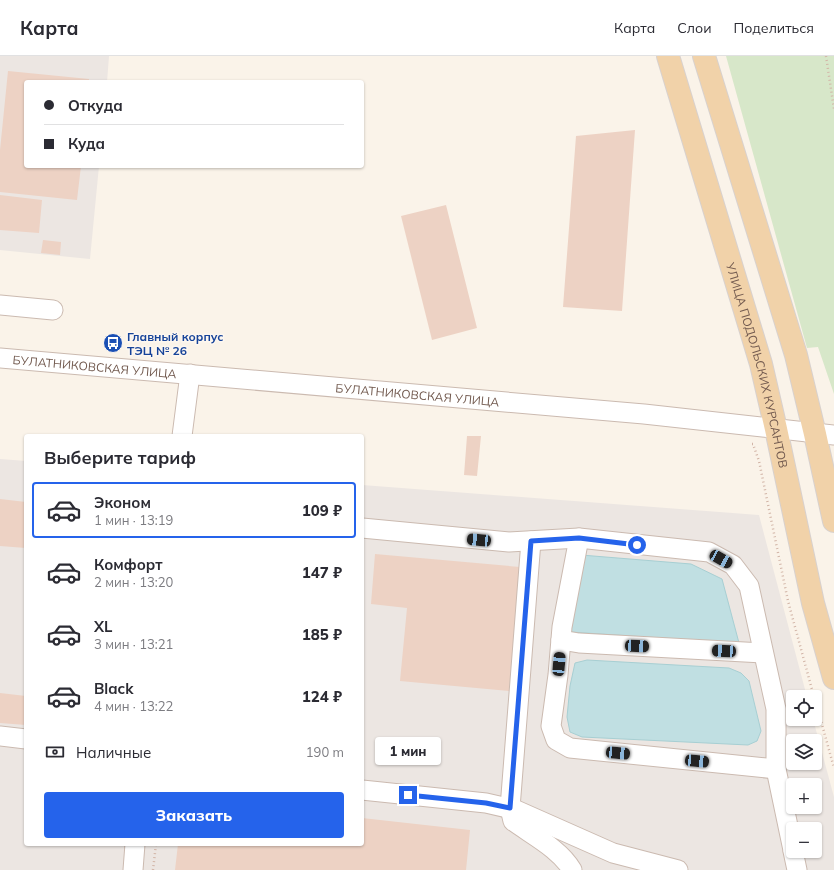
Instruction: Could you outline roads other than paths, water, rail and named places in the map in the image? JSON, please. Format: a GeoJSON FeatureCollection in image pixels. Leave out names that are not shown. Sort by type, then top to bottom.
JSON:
{"type":"FeatureCollection","features":[{"type":"Feature","properties":{"kind":"main road","name":"УЛИЦА ПОДОЛЬСКИХ КУРСАНТОВ"},"geometry":{"type":"LineString","coordinates":[[668,56],[761,364],[813,603],[834,678]]}},
{"type":"Feature","properties":{"kind":"main road"},"geometry":{"type":"LineString","coordinates":[[704,56],[796,355],[825,434],[834,521]]}},
{"type":"Feature","properties":{"kind":"street"},"geometry":{"type":"LineString","coordinates":[[0,305],[53,310]]}},
{"type":"Feature","properties":{"kind":"street","name":"БУЛАТНИКОВСКАЯ УЛИЦА"},"geometry":{"type":"LineString","coordinates":[[0,358],[644,414],[825,434]]}},
{"type":"Feature","properties":{"kind":"street"},"geometry":{"type":"LineString","coordinates":[[182,434],[190,374]]}},
{"type":"Feature","properties":{"kind":"street"},"geometry":{"type":"LineString","coordinates":[[364,528],[509,542],[579,538],[709,552],[733,566],[749,586],[776,709],[776,769],[787,822]]}},
{"type":"Feature","properties":{"kind":"street"},"geometry":{"type":"LineString","coordinates":[[579,538],[562,627],[551,726],[556,740],[570,748],[776,769]]}},
{"type":"Feature","properties":{"kind":"street"},"geometry":{"type":"LineString","coordinates":[[531,541],[510,808],[513,821],[557,853],[567,862],[572,870]]}},
{"type":"Feature","properties":{"kind":"street"},"geometry":{"type":"LineString","coordinates":[[561,640],[579,643],[763,653]]}},
{"type":"Feature","properties":{"kind":"street"},"geometry":{"type":"LineString","coordinates":[[0,736],[24,739]]}},
{"type":"Feature","properties":{"kind":"street"},"geometry":{"type":"LineString","coordinates":[[364,790],[486,803],[510,808],[613,853],[678,870]]}},
{"type":"Feature","properties":{"kind":"street"},"geometry":{"type":"LineString","coordinates":[[133,870],[135,846]]}},
{"type":"Feature","properties":{"kind":"street"},"geometry":{"type":"LineString","coordinates":[[795,858],[797,870]]}},
{"type":"Feature","properties":{"kind":"water"},"geometry":{"type":"Polygon","coordinates":[[[581,555],[691,564],[722,579],[739,643],[570,632],[581,555]]]}},
{"type":"Feature","properties":{"kind":"water"},"geometry":{"type":"Polygon","coordinates":[[[587,660],[729,668],[741,673],[749,681],[761,731],[757,741],[748,745],[582,737],[570,732],[567,717],[570,686],[575,663],[587,660]]]}},
{"type":"Feature","properties":{"kind":"place","name":"Главный корпус ТЭЦ № 26"},"geometry":{"type":"Point","coordinates":[113,343]}}]}
